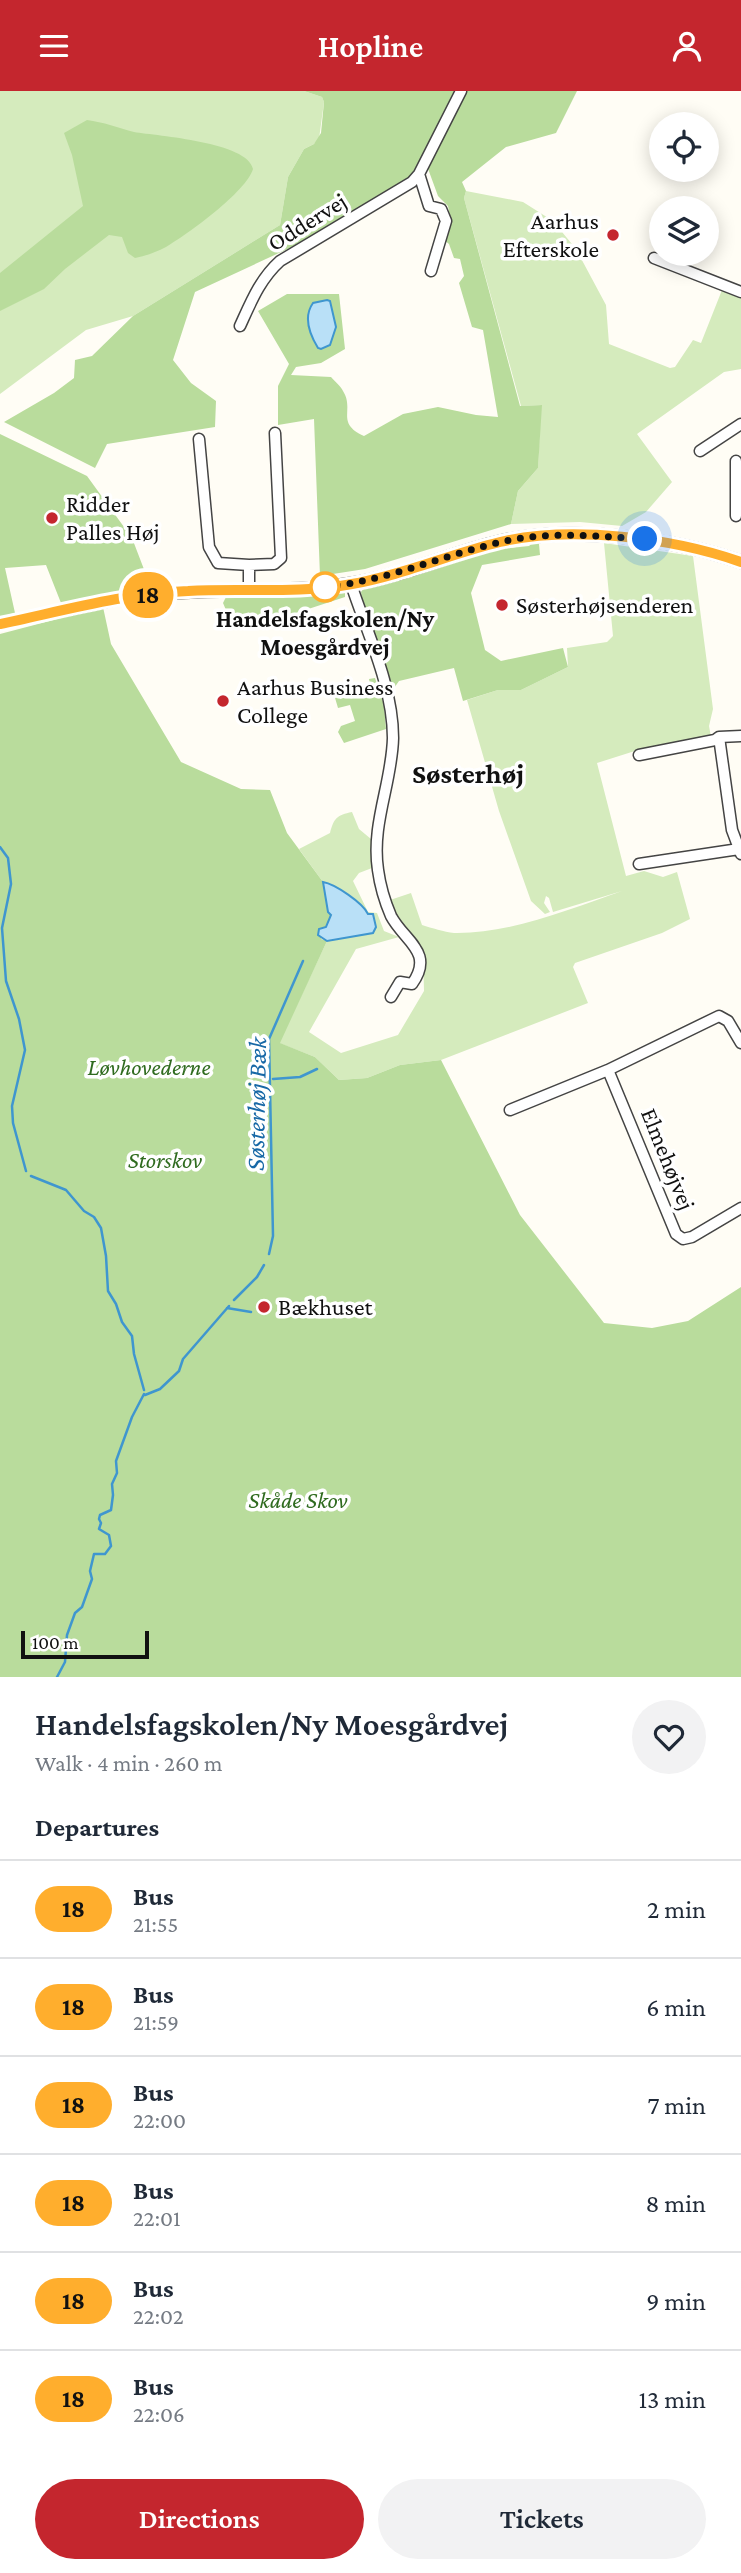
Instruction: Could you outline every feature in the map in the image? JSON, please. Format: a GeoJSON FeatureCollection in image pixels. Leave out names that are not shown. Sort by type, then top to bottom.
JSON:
{"type":"FeatureCollection","features":[{"type":"Feature","properties":{"kind":"street","name":"Oddervej"},"geometry":{"type":"LineString","coordinates":[[240,326],[268,271],[280,261],[412,182],[419,174],[461,91]]}},
{"type":"Feature","properties":{"kind":"street"},"geometry":{"type":"LineString","coordinates":[[419,174],[429,206],[441,209],[446,221],[431,271]]}},
{"type":"Feature","properties":{"kind":"street"},"geometry":{"type":"LineString","coordinates":[[674,266],[741,292]]}},
{"type":"Feature","properties":{"kind":"street"},"geometry":{"type":"LineString","coordinates":[[700,451],[741,424]]}},
{"type":"Feature","properties":{"kind":"street"},"geometry":{"type":"LineString","coordinates":[[199,439],[209,547],[218,563],[274,564],[281,558],[275,433]]}},
{"type":"Feature","properties":{"kind":"street"},"geometry":{"type":"LineString","coordinates":[[736,461],[739,475],[736,516]]}},
{"type":"Feature","properties":{"kind":"street"},"geometry":{"type":"LineString","coordinates":[[0,624],[125,598],[159,594],[304,589],[351,584],[424,566],[502,542],[544,536],[645,539],[693,548],[741,562]]}},
{"type":"Feature","properties":{"kind":"street"},"geometry":{"type":"LineString","coordinates":[[249,565],[249,591]]}},
{"type":"Feature","properties":{"kind":"street"},"geometry":{"type":"LineString","coordinates":[[351,584],[389,701],[392,722],[389,772],[376,836],[378,871],[391,916],[415,946],[421,965],[419,975],[412,984],[400,982],[391,997]]}},
{"type":"Feature","properties":{"kind":"street"},"geometry":{"type":"LineString","coordinates":[[639,755],[719,737],[741,736]]}},
{"type":"Feature","properties":{"kind":"street"},"geometry":{"type":"LineString","coordinates":[[639,864],[740,851],[732,829],[719,737]]}},
{"type":"Feature","properties":{"kind":"street"},"geometry":{"type":"LineString","coordinates":[[510,1111],[608,1070],[719,1016],[728,1021],[741,1043]]}},
{"type":"Feature","properties":{"kind":"street","name":"Elmehøjvej"},"geometry":{"type":"LineString","coordinates":[[608,1070],[676,1234],[683,1239],[692,1237],[741,1208]]}},
{"type":"Feature","properties":{"kind":"green space"},"geometry":{"type":"Polygon","coordinates":[[[0,91],[304,91],[322,97],[324,102],[319,139],[304,149],[288,177],[280,225],[133,316],[86,330],[0,394],[0,91]]]}},
{"type":"Feature","properties":{"kind":"green space"},"geometry":{"type":"Polygon","coordinates":[[[304,91],[457,91],[417,173],[294,246],[195,292],[173,360],[191,383],[216,401],[215,427],[107,444],[95,468],[4,422],[74,378],[75,360],[92,356],[133,316],[280,225],[288,177],[304,149],[314,144],[321,133],[324,102],[322,97],[304,91]]]}},
{"type":"Feature","properties":{"kind":"green space"},"geometry":{"type":"Polygon","coordinates":[[[466,91],[577,91],[556,133],[506,147],[462,182],[520,406],[542,405],[538,468],[518,491],[511,524],[365,569],[320,576],[314,419],[278,425],[278,386],[289,364],[258,311],[287,294],[339,294],[345,349],[321,363],[296,367],[291,375],[331,377],[341,387],[346,398],[350,426],[364,436],[403,414],[438,407],[498,417],[483,330],[472,327],[459,283],[464,276],[460,259],[454,258],[449,244],[444,240],[450,217],[448,206],[438,196],[427,166],[466,91]]]}},
{"type":"Feature","properties":{"kind":"green space"},"geometry":{"type":"Polygon","coordinates":[[[87,120],[134,132],[219,146],[236,152],[247,160],[253,169],[240,189],[228,200],[166,247],[135,258],[128,253],[122,237],[109,235],[44,289],[0,311],[0,273],[83,206],[72,155],[64,133],[87,120]]]}},
{"type":"Feature","properties":{"kind":"green space"},"geometry":{"type":"Polygon","coordinates":[[[466,191],[523,202],[553,221],[576,249],[606,305],[609,344],[670,368],[675,367],[693,340],[701,343],[722,290],[741,297],[741,369],[724,372],[637,434],[672,482],[646,512],[622,526],[580,522],[511,524],[518,491],[538,468],[541,405],[521,406],[464,198],[466,191]]]}},
{"type":"Feature","properties":{"kind":"green space"},"geometry":{"type":"Polygon","coordinates":[[[0,434],[87,476],[132,538],[150,585],[61,603],[46,565],[5,568],[15,613],[0,617],[0,434]]]}},
{"type":"Feature","properties":{"kind":"green space"},"geometry":{"type":"Polygon","coordinates":[[[534,542],[539,544],[540,555],[482,565],[471,593],[485,650],[501,661],[563,648],[568,667],[521,690],[498,690],[463,701],[454,668],[399,681],[392,691],[362,599],[361,592],[366,585],[480,551],[529,546],[534,542]]]}},
{"type":"Feature","properties":{"kind":"green space"},"geometry":{"type":"Polygon","coordinates":[[[604,543],[693,556],[713,709],[709,726],[711,737],[638,750],[597,763],[626,876],[644,871],[663,877],[677,872],[690,919],[662,933],[575,963],[573,967],[588,1003],[441,1060],[400,1065],[367,1078],[339,1080],[315,1057],[279,1043],[327,941],[323,882],[299,849],[330,833],[340,816],[352,812],[359,829],[371,839],[372,868],[359,873],[353,881],[368,912],[377,913],[384,931],[399,937],[356,949],[309,1032],[341,1053],[398,1035],[424,991],[423,953],[398,919],[390,900],[411,893],[422,925],[454,933],[518,925],[622,891],[553,912],[546,896],[544,903],[550,912],[545,914],[531,901],[499,811],[467,700],[498,690],[521,690],[568,667],[567,648],[607,642],[613,636],[604,543]]]}},
{"type":"Feature","properties":{"kind":"green space"},"geometry":{"type":"Polygon","coordinates":[[[345,593],[345,597],[244,630],[232,624],[223,603],[227,595],[345,593]]]}},
{"type":"Feature","properties":{"kind":"green space"},"geometry":{"type":"Polygon","coordinates":[[[103,607],[111,644],[181,762],[241,789],[270,790],[287,833],[323,882],[328,911],[331,914],[321,939],[327,941],[280,1043],[315,1057],[339,1080],[367,1078],[400,1065],[441,1060],[520,1215],[604,1323],[652,1328],[688,1321],[741,1287],[741,1677],[0,1677],[0,634],[103,607]]]}},
{"type":"Feature","properties":{"kind":"green space"},"geometry":{"type":"Polygon","coordinates":[[[375,678],[384,705],[386,729],[344,743],[338,732],[341,726],[355,721],[350,705],[338,708],[333,691],[337,690],[340,699],[371,689],[369,679],[375,678]]]}},
{"type":"Feature","properties":{"kind":"water"},"geometry":{"type":"Polygon","coordinates":[[[330,301],[336,327],[330,345],[321,349],[310,332],[308,314],[313,303],[330,301]]]}},
{"type":"Feature","properties":{"kind":"water"},"geometry":{"type":"Polygon","coordinates":[[[323,882],[341,890],[368,914],[373,914],[376,927],[373,933],[327,941],[318,935],[319,929],[326,927],[331,915],[328,912],[323,882]]]}},
{"type":"Feature","properties":{"kind":"waterway"},"geometry":{"type":"LineString","coordinates":[[0,847],[8,858],[11,884],[2,928],[6,981],[19,1019],[25,1050],[12,1106],[13,1123],[26,1171]]}},
{"type":"Feature","properties":{"kind":"waterway","name":"Søsterhøj Bæk"},"geometry":{"type":"LineString","coordinates":[[269,1254],[273,1236],[269,1039],[303,961]]}},
{"type":"Feature","properties":{"kind":"waterway"},"geometry":{"type":"LineString","coordinates":[[273,1079],[300,1077],[317,1069]]}},
{"type":"Feature","properties":{"kind":"waterway"},"geometry":{"type":"LineString","coordinates":[[31,1176],[66,1190],[84,1211],[94,1217],[101,1228],[108,1291],[122,1322],[132,1336],[144,1390]]}},
{"type":"Feature","properties":{"kind":"waterway","name":"Søsterhøj Bæk"},"geometry":{"type":"LineString","coordinates":[[234,1300],[257,1277],[264,1265]]}},
{"type":"Feature","properties":{"kind":"waterway","name":"Søsterhøj Bæk"},"geometry":{"type":"LineString","coordinates":[[145,1395],[160,1389],[179,1371],[183,1359],[229,1306]]}},
{"type":"Feature","properties":{"kind":"waterway"},"geometry":{"type":"LineString","coordinates":[[227,1308],[251,1312]]}},
{"type":"Feature","properties":{"kind":"waterway","name":"Søsterhøj Bæk"},"geometry":{"type":"LineString","coordinates":[[57,1677],[65,1662],[67,1635],[75,1613],[82,1607],[92,1579],[90,1571],[94,1554],[105,1554],[111,1546],[109,1535],[99,1529],[99,1519],[100,1515],[111,1510],[112,1484],[117,1473],[116,1461],[132,1417],[144,1394]]}},
{"type":"Feature","properties":{"kind":"bus line","name":"18"},"geometry":{"type":"LineString","coordinates":[[0,624],[125,598],[187,591],[304,589],[351,584],[424,566],[473,549],[544,536],[645,539],[693,548],[741,562]]}},
{"type":"Feature","properties":{"kind":"place","name":"Aarhus Efterskole"},"geometry":{"type":"Point","coordinates":[613,235]}},
{"type":"Feature","properties":{"kind":"place","name":"Ridder Palles Høj"},"geometry":{"type":"Point","coordinates":[52,518]}},
{"type":"Feature","properties":{"kind":"place","name":"Handelsfagskolen/Ny Moesgårdvej"},"geometry":{"type":"Point","coordinates":[325,587]}},
{"type":"Feature","properties":{"kind":"place","name":"Søsterhøjsenderen"},"geometry":{"type":"Point","coordinates":[502,605]}},
{"type":"Feature","properties":{"kind":"place","name":"Aarhus Business College"},"geometry":{"type":"Point","coordinates":[223,701]}},
{"type":"Feature","properties":{"kind":"place","name":"Bækhuset"},"geometry":{"type":"Point","coordinates":[264,1307]}},
{"type":"Feature","properties":{"kind":"district","name":"Søsterhøj"},"geometry":{"type":"Point","coordinates":[468,773]}},
{"type":"Feature","properties":{"kind":"route"},"geometry":{"type":"LineString","coordinates":[[325,587],[387,576],[473,549],[523,538],[593,536],[645,539]]}},
{"type":"Feature","properties":{"kind":"park label","name":"Løvhovederne"},"geometry":{"type":"Point","coordinates":[149,1067]}},
{"type":"Feature","properties":{"kind":"park label","name":"Storskov"},"geometry":{"type":"Point","coordinates":[165,1160]}},
{"type":"Feature","properties":{"kind":"park label","name":"Skåde Skov"},"geometry":{"type":"Point","coordinates":[298,1500]}}]}
